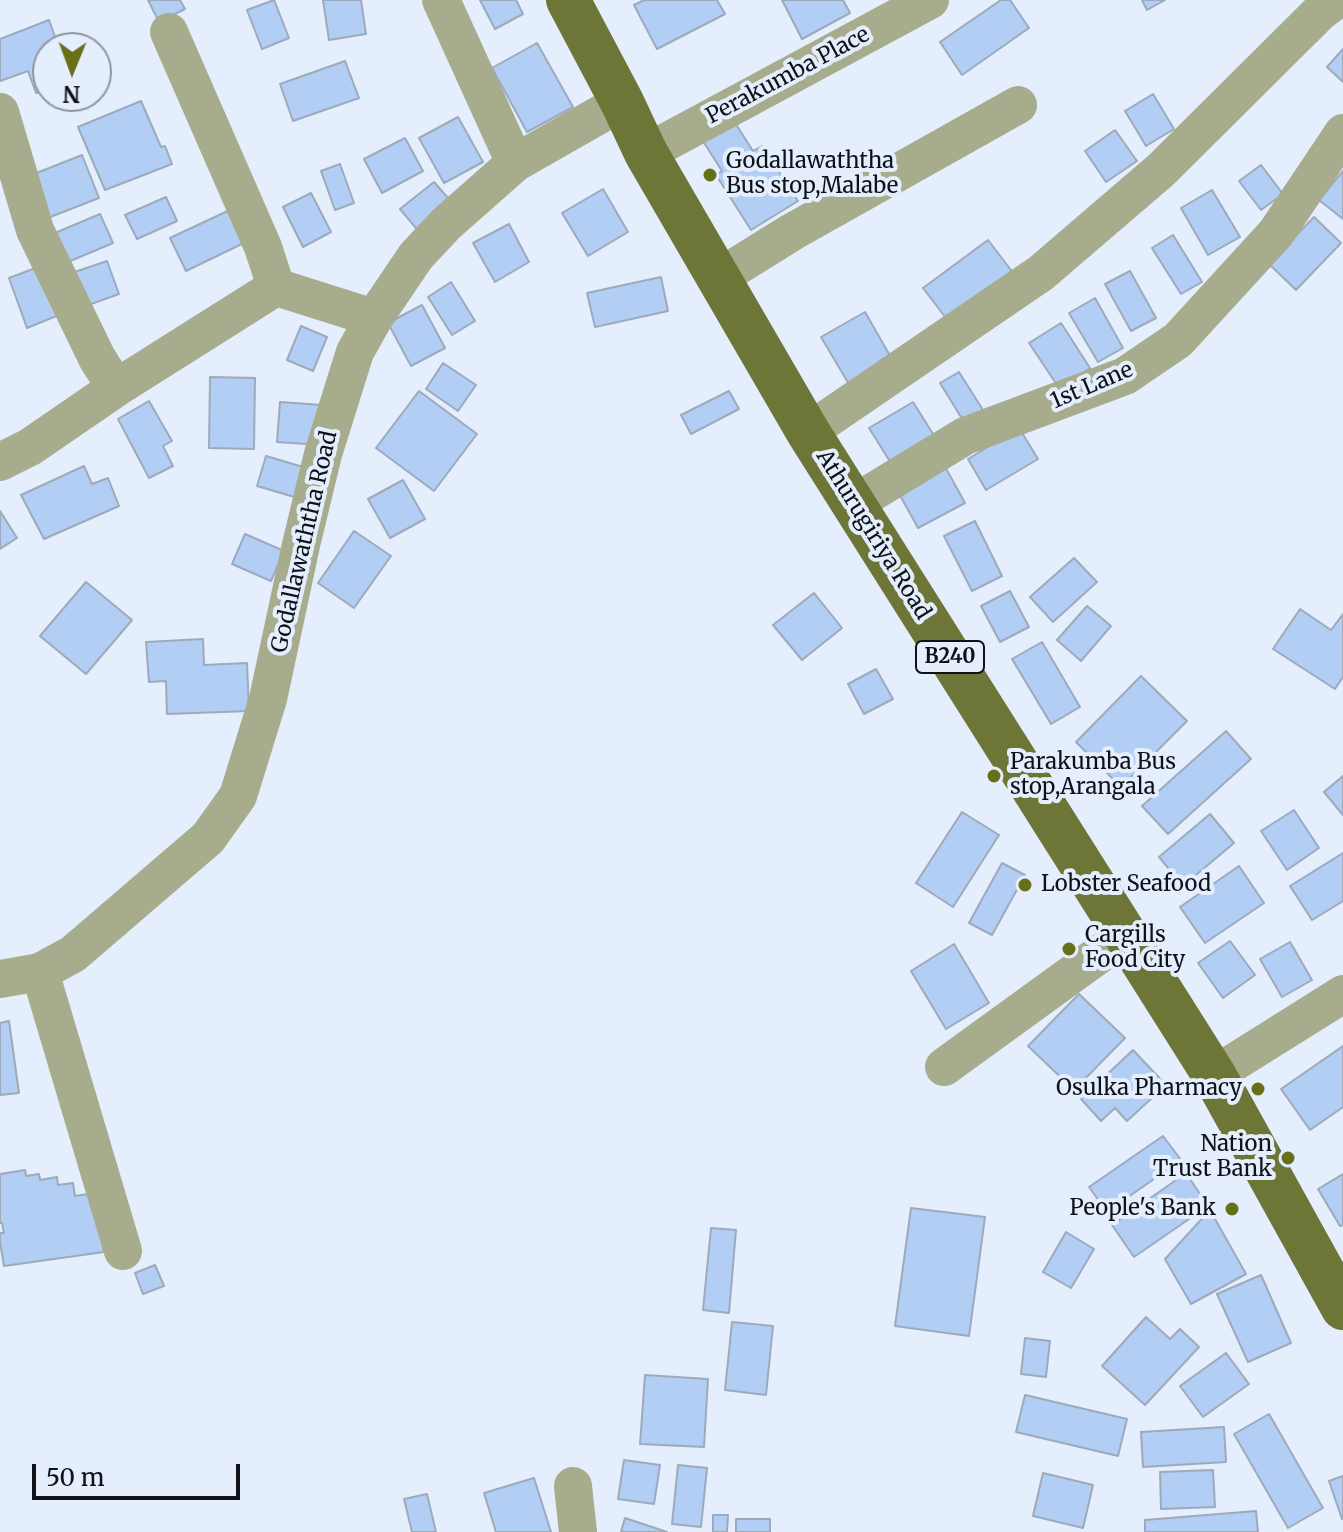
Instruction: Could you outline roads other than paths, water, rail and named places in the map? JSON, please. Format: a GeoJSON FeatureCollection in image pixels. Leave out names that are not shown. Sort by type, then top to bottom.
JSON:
{"type":"FeatureCollection","features":[{"type":"Feature","properties":{"kind":"main road","name":"Athurugiriya Road"},"geometry":{"type":"LineString","coordinates":[[568,0],[646,153],[808,432],[1214,1075],[1342,1302]]}},
{"type":"Feature","properties":{"kind":"street"},"geometry":{"type":"LineString","coordinates":[[441,0],[515,163]]}},
{"type":"Feature","properties":{"kind":"street","name":"Perakumba Place"},"geometry":{"type":"LineString","coordinates":[[646,153],[930,0]]}},
{"type":"Feature","properties":{"kind":"street"},"geometry":{"type":"LineString","coordinates":[[808,432],[1041,273],[1161,170],[1320,12],[1336,0]]}},
{"type":"Feature","properties":{"kind":"street"},"geometry":{"type":"LineString","coordinates":[[169,32],[263,247],[276,287]]}},
{"type":"Feature","properties":{"kind":"street","name":"Godallawaththa Road"},"geometry":{"type":"LineString","coordinates":[[0,979],[40,972],[73,954],[208,838],[238,796],[268,699],[323,454],[355,352],[416,256],[446,224],[515,163],[622,102]]}},
{"type":"Feature","properties":{"kind":"street"},"geometry":{"type":"LineString","coordinates":[[718,278],[792,232],[1018,105]]}},
{"type":"Feature","properties":{"kind":"street"},"geometry":{"type":"LineString","coordinates":[[0,112],[35,230],[97,358],[116,388]]}},
{"type":"Feature","properties":{"kind":"street","name":"1st Lane"},"geometry":{"type":"LineString","coordinates":[[853,504],[965,436],[1125,376],[1178,340],[1276,233],[1343,133]]}},
{"type":"Feature","properties":{"kind":"street"},"geometry":{"type":"LineString","coordinates":[[0,462],[30,447],[116,388],[276,287],[374,318]]}},
{"type":"Feature","properties":{"kind":"street"},"geometry":{"type":"LineString","coordinates":[[944,1067],[1126,935]]}},
{"type":"Feature","properties":{"kind":"street"},"geometry":{"type":"LineString","coordinates":[[40,972],[123,1251]]}},
{"type":"Feature","properties":{"kind":"street"},"geometry":{"type":"LineString","coordinates":[[1214,1075],[1343,994]]}},
{"type":"Feature","properties":{"kind":"street"},"geometry":{"type":"LineString","coordinates":[[573,1486],[578,1532]]}},
{"type":"Feature","properties":{"kind":"place","name":"Godallawaththa Bus stop,Malabe"},"geometry":{"type":"Point","coordinates":[710,175]}},
{"type":"Feature","properties":{"kind":"place","name":"Parakumba Bus stop,Arangala"},"geometry":{"type":"Point","coordinates":[994,776]}},
{"type":"Feature","properties":{"kind":"place","name":"Lobster Seafood"},"geometry":{"type":"Point","coordinates":[1025,885]}},
{"type":"Feature","properties":{"kind":"place","name":"Cargills Food City"},"geometry":{"type":"Point","coordinates":[1069,949]}},
{"type":"Feature","properties":{"kind":"place","name":"Osulka Pharmacy"},"geometry":{"type":"Point","coordinates":[1258,1089]}},
{"type":"Feature","properties":{"kind":"place","name":"Nation Trust Bank"},"geometry":{"type":"Point","coordinates":[1288,1158]}},
{"type":"Feature","properties":{"kind":"place","name":"People's Bank"},"geometry":{"type":"Point","coordinates":[1232,1209]}}]}
